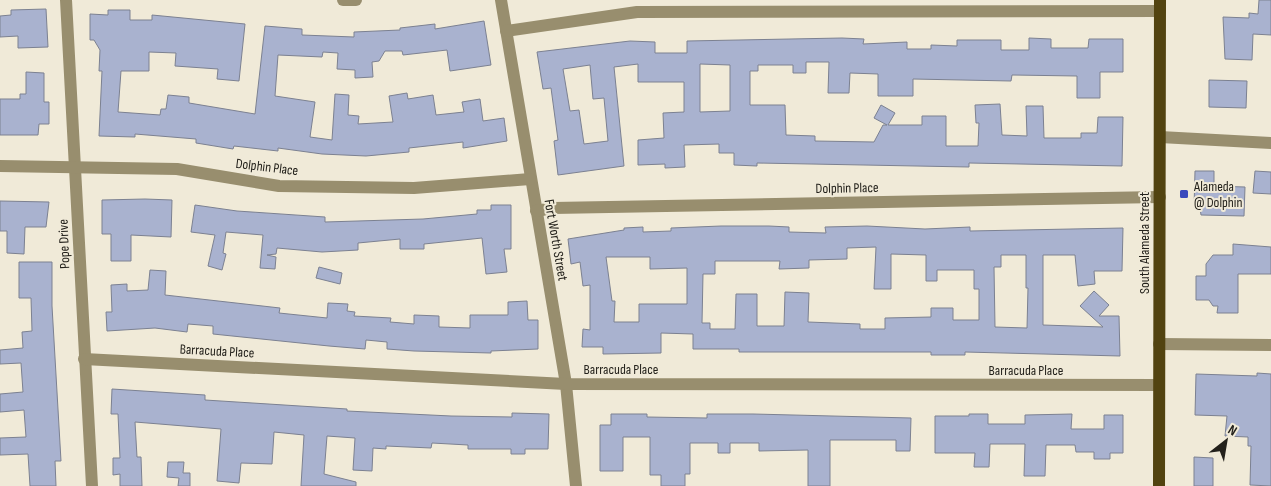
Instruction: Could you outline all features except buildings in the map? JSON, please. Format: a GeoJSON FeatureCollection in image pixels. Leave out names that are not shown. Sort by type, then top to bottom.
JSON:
{"type":"FeatureCollection","features":[{"type":"Feature","properties":{"kind":"main road","name":"South Alameda Street"},"geometry":{"type":"LineString","coordinates":[[1159,486],[1160,6]]}},
{"type":"Feature","properties":{"kind":"street","name":"Pope Drive"},"geometry":{"type":"LineString","coordinates":[[66,0],[92,486]]}},
{"type":"Feature","properties":{"kind":"street"},"geometry":{"type":"LineString","coordinates":[[343,0],[356,0]]}},
{"type":"Feature","properties":{"kind":"street","name":"Fort Worth Street"},"geometry":{"type":"LineString","coordinates":[[501,0],[566,384],[576,486]]}},
{"type":"Feature","properties":{"kind":"street"},"geometry":{"type":"LineString","coordinates":[[506,31],[637,12],[1160,6]]}},
{"type":"Feature","properties":{"kind":"street"},"geometry":{"type":"LineString","coordinates":[[1160,137],[1271,142]]}},
{"type":"Feature","properties":{"kind":"street","name":"Dolphin Place"},"geometry":{"type":"LineString","coordinates":[[0,166],[177,169],[279,186],[414,188],[530,179]]}},
{"type":"Feature","properties":{"kind":"street","name":"Dolphin Place"},"geometry":{"type":"LineString","coordinates":[[536,211],[553,208],[1160,197]]}},
{"type":"Feature","properties":{"kind":"street"},"geometry":{"type":"LineString","coordinates":[[1159,344],[1271,345]]}},
{"type":"Feature","properties":{"kind":"street","name":"Barracuda Place"},"geometry":{"type":"LineString","coordinates":[[84,359],[566,384],[1159,385]]}},
{"type":"Feature","properties":{"kind":"place","name":"Alameda @ Dolphin"},"geometry":{"type":"Point","coordinates":[1184,194]}}]}
